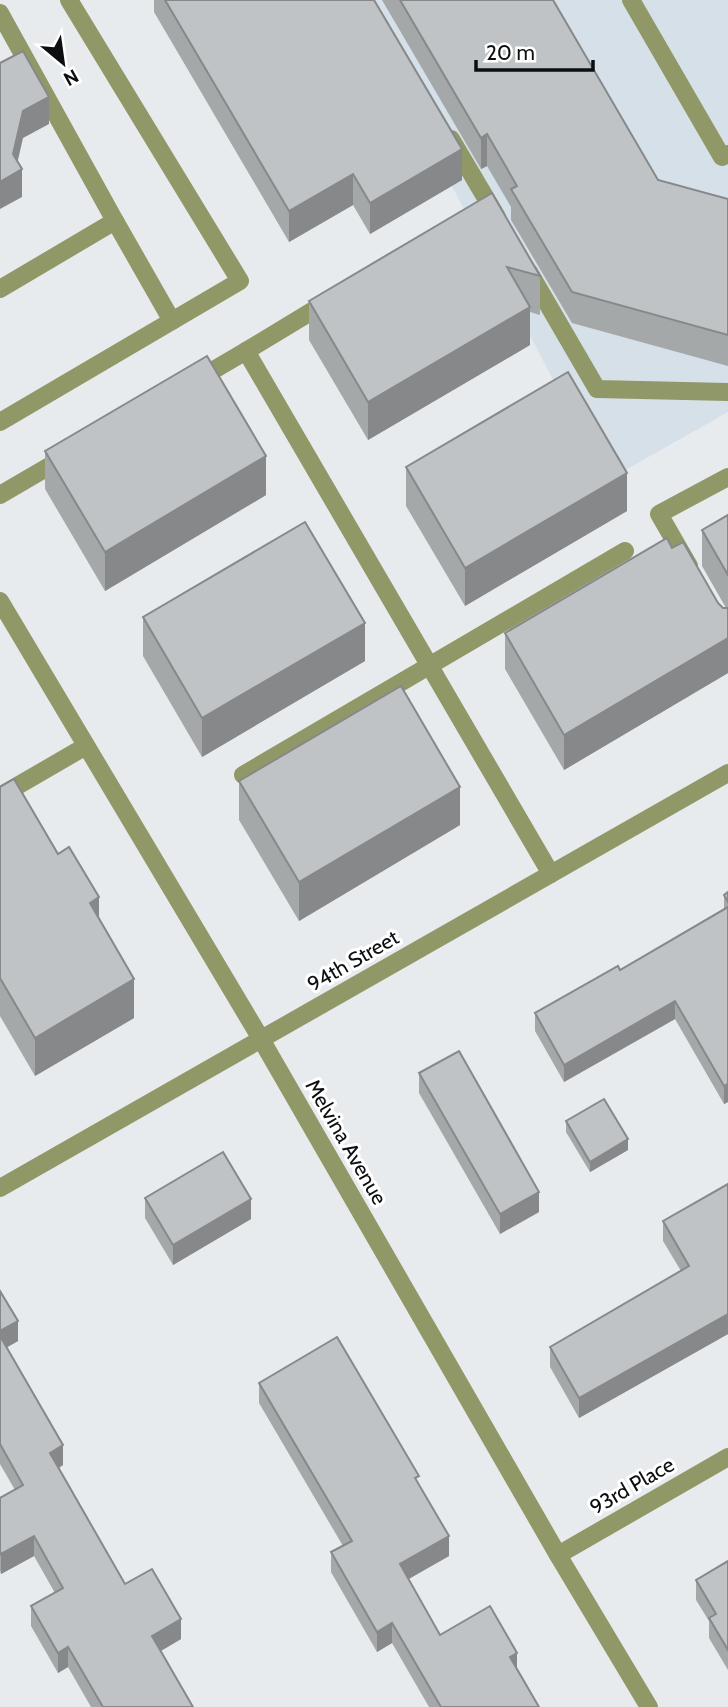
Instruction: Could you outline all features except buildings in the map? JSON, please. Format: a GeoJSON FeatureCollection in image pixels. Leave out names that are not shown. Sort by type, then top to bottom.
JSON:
{"type":"FeatureCollection","features":[{"type":"Feature","properties":{"kind":"street"},"geometry":{"type":"LineString","coordinates":[[0,422],[240,281],[69,0]]}},
{"type":"Feature","properties":{"kind":"street"},"geometry":{"type":"LineString","coordinates":[[631,0],[722,157],[728,154]]}},
{"type":"Feature","properties":{"kind":"street"},"geometry":{"type":"LineString","coordinates":[[0,13],[172,321]]}},
{"type":"Feature","properties":{"kind":"street"},"geometry":{"type":"LineString","coordinates":[[445,130],[508,236]]}},
{"type":"Feature","properties":{"kind":"street"},"geometry":{"type":"LineString","coordinates":[[0,289],[115,221]]}},
{"type":"Feature","properties":{"kind":"street"},"geometry":{"type":"LineString","coordinates":[[521,259],[597,388],[728,393]]}},
{"type":"Feature","properties":{"kind":"street"},"geometry":{"type":"LineString","coordinates":[[176,392],[340,294]]}},
{"type":"Feature","properties":{"kind":"street"},"geometry":{"type":"LineString","coordinates":[[246,351],[551,874]]}},
{"type":"Feature","properties":{"kind":"street"},"geometry":{"type":"LineString","coordinates":[[0,495],[82,447]]}},
{"type":"Feature","properties":{"kind":"street"},"geometry":{"type":"LineString","coordinates":[[701,585],[659,514],[728,477]]}},
{"type":"Feature","properties":{"kind":"street"},"geometry":{"type":"LineString","coordinates":[[243,775],[625,551]]}},
{"type":"Feature","properties":{"kind":"street","name":"Melvina Avenue"},"geometry":{"type":"LineString","coordinates":[[0,601],[261,1039],[558,1555],[649,1707]]}},
{"type":"Feature","properties":{"kind":"street"},"geometry":{"type":"LineString","coordinates":[[0,796],[86,746]]}},
{"type":"Feature","properties":{"kind":"street","name":"94th Street"},"geometry":{"type":"LineString","coordinates":[[0,1188],[728,773]]}},
{"type":"Feature","properties":{"kind":"street","name":"93rd Place"},"geometry":{"type":"LineString","coordinates":[[558,1555],[728,1457]]}},
{"type":"Feature","properties":{"kind":"shaded area"},"geometry":{"type":"Polygon","coordinates":[[[343,0],[728,0],[728,412],[606,481],[455,192],[343,0]]]}}]}
